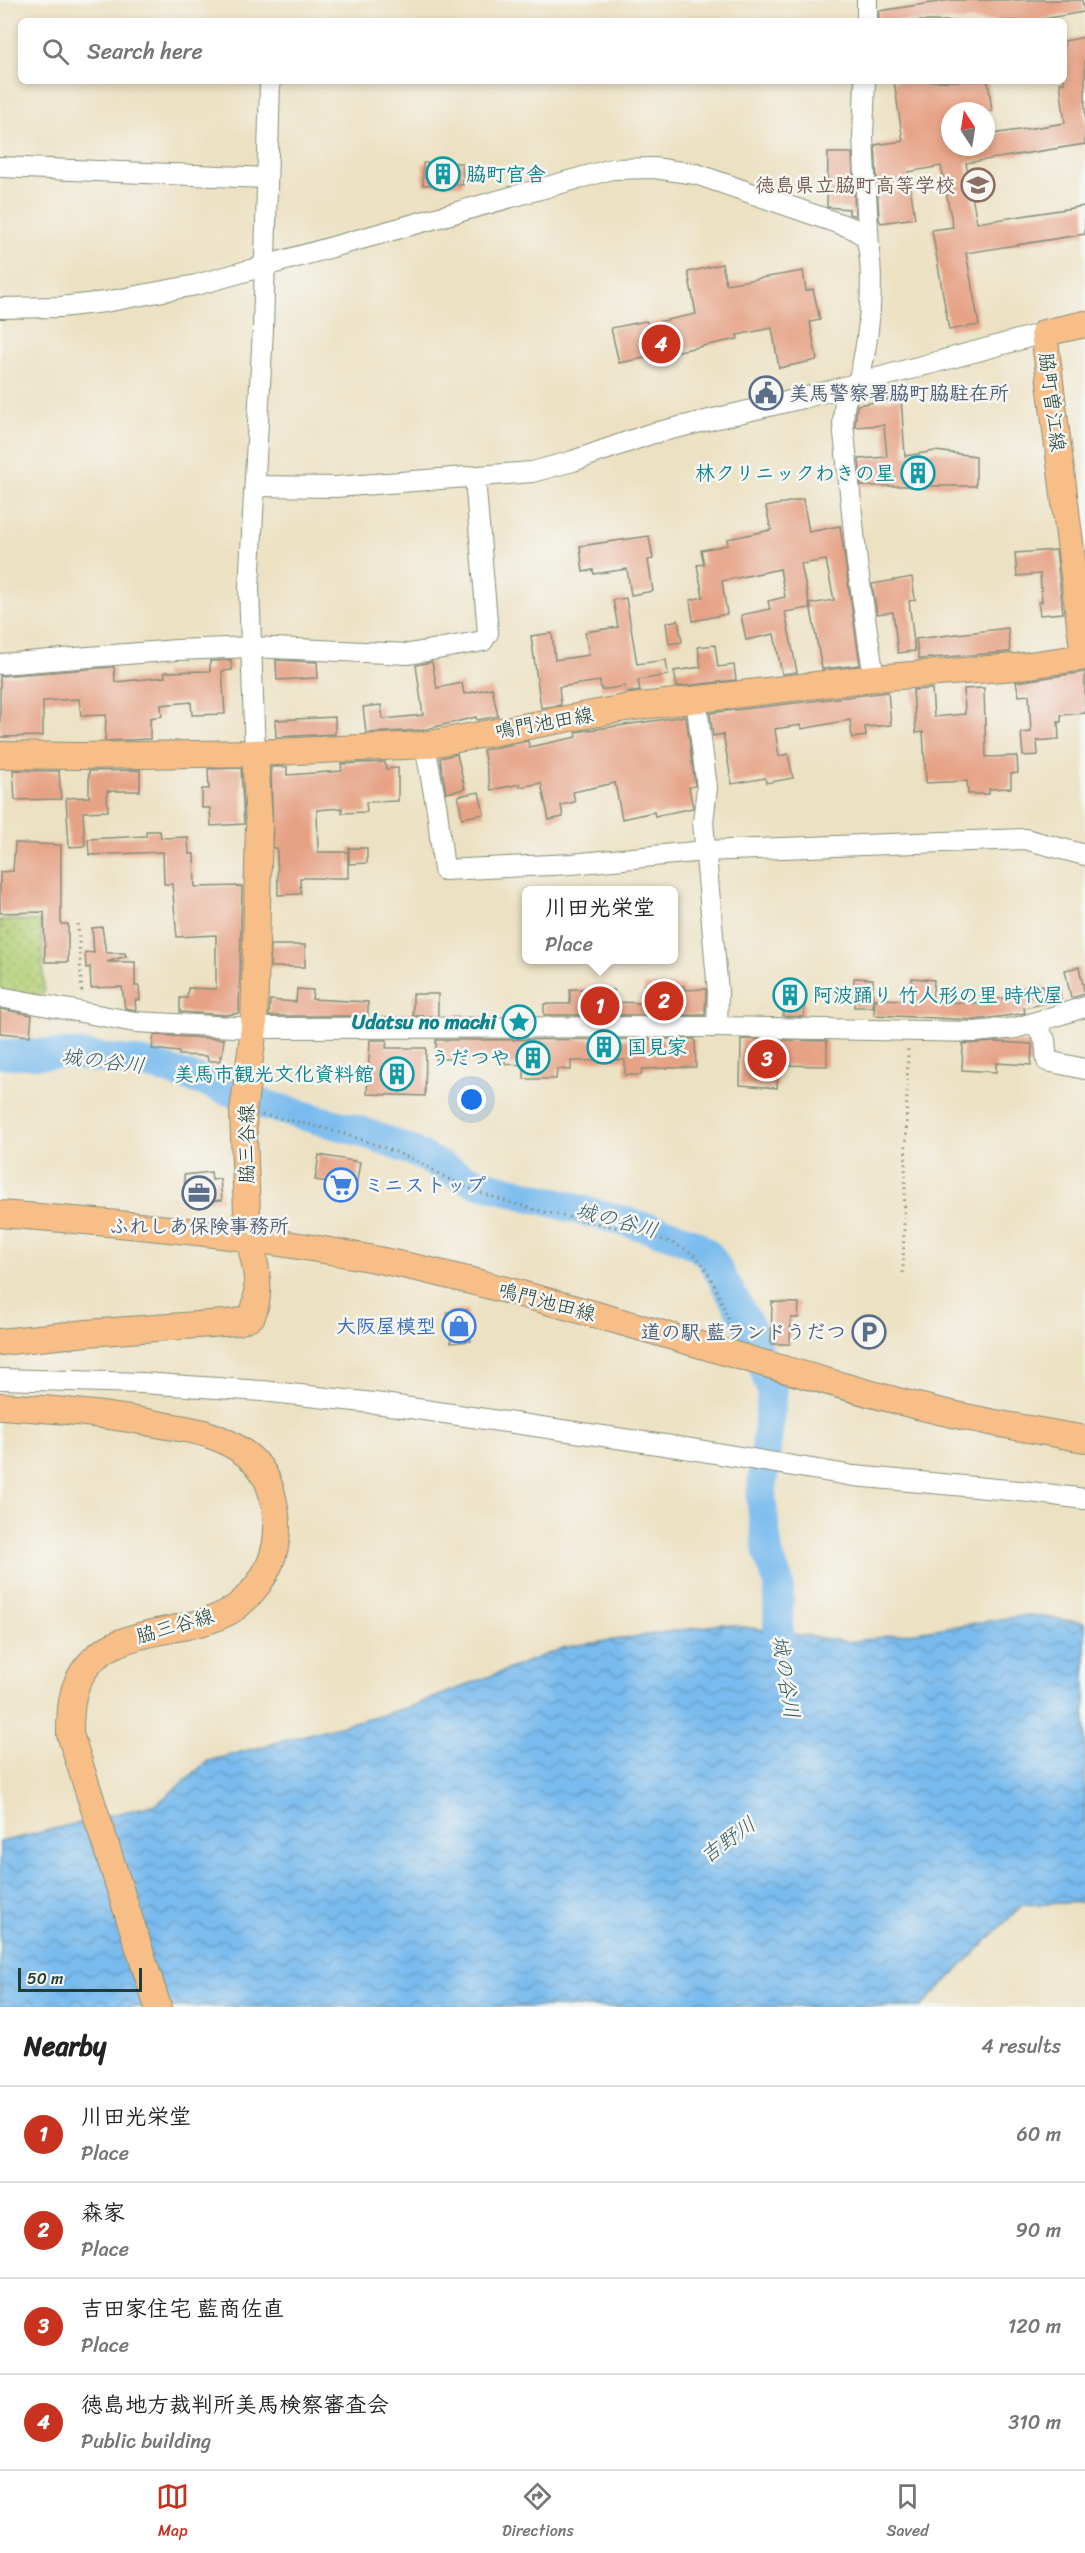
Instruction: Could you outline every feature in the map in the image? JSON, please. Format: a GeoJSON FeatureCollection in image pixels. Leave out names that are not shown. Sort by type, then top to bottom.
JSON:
{"type":"FeatureCollection","features":[{"type":"Feature","properties":{"kind":"main road","name":"脇町曽江線"},"geometry":{"type":"LineString","coordinates":[[1084,657],[1044,333],[1085,324]]}},
{"type":"Feature","properties":{"kind":"main road","name":"鳴門池田線"},"geometry":{"type":"LineString","coordinates":[[0,755],[255,753],[425,745],[625,708],[874,678],[1015,667],[1084,657]]}},
{"type":"Feature","properties":{"kind":"main road","name":"脇三谷線"},"geometry":{"type":"LineString","coordinates":[[0,1342],[238,1322],[252,1316],[257,1305],[253,1252],[248,1238],[243,1112],[254,1028],[259,824],[255,753]]}},
{"type":"Feature","properties":{"kind":"main road","name":"鳴門池田線"},"geometry":{"type":"LineString","coordinates":[[0,1214],[248,1238],[336,1251],[427,1271],[744,1356],[894,1400],[962,1416],[1085,1439]]}},
{"type":"Feature","properties":{"kind":"main road","name":"脇三谷線"},"geometry":{"type":"LineString","coordinates":[[0,1406],[41,1408],[140,1420],[206,1434],[234,1446],[260,1468],[273,1496],[278,1530],[273,1558],[260,1582],[239,1605],[211,1619],[126,1640],[98,1654],[80,1674],[70,1704],[70,1734],[158,2007]]}},
{"type":"Feature","properties":{"kind":"street"},"geometry":{"type":"LineString","coordinates":[[867,0],[867,18]]}},
{"type":"Feature","properties":{"kind":"street"},"geometry":{"type":"LineString","coordinates":[[255,753],[249,588],[263,330],[270,84]]}},
{"type":"Feature","properties":{"kind":"street"},"geometry":{"type":"LineString","coordinates":[[865,84],[863,136],[869,248],[869,298],[865,354],[857,384],[845,401],[843,423],[857,563],[874,678]]}},
{"type":"Feature","properties":{"kind":"street"},"geometry":{"type":"LineString","coordinates":[[0,166],[266,178]]}},
{"type":"Feature","properties":{"kind":"street"},"geometry":{"type":"LineString","coordinates":[[0,308],[60,307],[105,302],[196,285],[612,169],[654,168],[696,174],[852,228],[866,237],[869,248]]}},
{"type":"Feature","properties":{"kind":"street"},"geometry":{"type":"LineString","coordinates":[[255,486],[335,487],[532,472],[573,461],[650,434],[857,384],[1044,333]]}},
{"type":"Feature","properties":{"kind":"street"},"geometry":{"type":"LineString","coordinates":[[0,664],[251,647],[409,654],[483,641],[488,633],[475,478]]}},
{"type":"Feature","properties":{"kind":"street"},"geometry":{"type":"LineString","coordinates":[[696,699],[707,788],[703,822],[718,992],[717,1027]]}},
{"type":"Feature","properties":{"kind":"street"},"geometry":{"type":"LineString","coordinates":[[425,745],[437,810],[444,870],[572,864],[705,851],[1025,839],[1085,855]]}},
{"type":"Feature","properties":{"kind":"street"},"geometry":{"type":"LineString","coordinates":[[0,997],[135,1022],[254,1028],[717,1027],[975,1032],[1016,1028],[1085,1007]]}},
{"type":"Feature","properties":{"kind":"street"},"geometry":{"type":"LineString","coordinates":[[1034,1023],[1045,1040],[1047,1061],[1085,1069]]}},
{"type":"Feature","properties":{"kind":"street"},"geometry":{"type":"LineString","coordinates":[[0,1379],[142,1383],[284,1393],[383,1404],[674,1446],[855,1476],[1030,1491],[1085,1499]]}},
{"type":"Feature","properties":{"kind":"path"},"geometry":{"type":"LineString","coordinates":[[78,924],[83,1012]]}},
{"type":"Feature","properties":{"kind":"path"},"geometry":{"type":"LineString","coordinates":[[903,1273],[909,1032]]}},
{"type":"Feature","properties":{"kind":"path"},"geometry":{"type":"LineString","coordinates":[[243,1112],[322,1127],[364,1140],[474,1189],[545,1212],[647,1235],[684,1249],[698,1259],[728,1314],[744,1356]]}},
{"type":"Feature","properties":{"kind":"green space"},"geometry":{"type":"Polygon","coordinates":[[[0,920],[41,921],[44,993],[37,995],[0,992],[0,920]]]}},
{"type":"Feature","properties":{"kind":"water","name":"吉野川"},"geometry":{"type":"Polygon","coordinates":[[[1029,1615],[1085,1623],[1085,1902],[1022,1905],[921,2007],[0,2007],[0,1842],[157,1804],[208,1761],[410,1707],[566,1647],[722,1624],[849,1642],[1029,1615]]]}},
{"type":"Feature","properties":{"kind":"building"},"geometry":{"type":"Polygon","coordinates":[[[951,0],[1082,0],[1084,12],[1049,18],[879,18],[879,11],[951,0]]]}},
{"type":"Feature","properties":{"kind":"building"},"geometry":{"type":"Polygon","coordinates":[[[1085,37],[1085,144],[966,163],[977,223],[1085,206],[1085,234],[966,253],[979,325],[949,330],[932,230],[953,227],[941,166],[908,172],[915,218],[881,223],[879,219],[875,145],[903,141],[894,84],[988,84],[991,102],[941,102],[941,156],[995,156],[995,134],[1065,123],[1060,84],[1067,84],[1067,40],[1085,37]]]}},
{"type":"Feature","properties":{"kind":"building"},"geometry":{"type":"Polygon","coordinates":[[[828,153],[852,153],[855,216],[849,214],[849,209],[827,207],[828,153]]]}},
{"type":"Feature","properties":{"kind":"building","name":"脇町官舎"},"geometry":{"type":"Polygon","coordinates":[[[423,163],[462,163],[463,185],[423,185],[423,163]]]}},
{"type":"Feature","properties":{"kind":"building"},"geometry":{"type":"Polygon","coordinates":[[[722,264],[726,284],[803,271],[806,291],[813,289],[820,320],[810,322],[817,360],[779,368],[772,328],[737,335],[738,339],[619,363],[611,328],[646,321],[648,324],[696,314],[688,272],[722,264]]]}},
{"type":"Feature","properties":{"kind":"building","name":"林クリニックわきの星"},"geometry":{"type":"Polygon","coordinates":[[[901,398],[905,456],[935,451],[976,456],[976,486],[861,486],[859,459],[887,457],[884,425],[855,427],[857,405],[901,398]]]}},
{"type":"Feature","properties":{"kind":"building"},"geometry":{"type":"Polygon","coordinates":[[[803,499],[809,532],[840,526],[860,665],[822,669],[810,604],[834,600],[826,560],[801,564],[810,608],[785,612],[797,672],[782,674],[774,634],[746,640],[741,615],[770,609],[768,601],[785,597],[780,569],[722,581],[727,614],[693,621],[690,600],[703,597],[697,565],[704,564],[701,550],[728,545],[727,539],[771,530],[766,507],[803,499]]]}},
{"type":"Feature","properties":{"kind":"building"},"geometry":{"type":"Polygon","coordinates":[[[649,536],[653,559],[648,560],[653,591],[631,595],[627,569],[594,574],[593,570],[583,572],[580,546],[649,536]]]}},
{"type":"Feature","properties":{"kind":"building"},"geometry":{"type":"Polygon","coordinates":[[[1056,550],[1063,613],[1040,615],[1038,602],[1042,602],[1040,574],[1017,576],[1015,553],[1056,550]]]}},
{"type":"Feature","properties":{"kind":"building"},"geometry":{"type":"Polygon","coordinates":[[[912,577],[915,600],[909,601],[915,651],[898,653],[893,612],[877,614],[872,584],[912,577]]]}},
{"type":"Feature","properties":{"kind":"building"},"geometry":{"type":"Polygon","coordinates":[[[626,598],[637,664],[666,660],[668,675],[638,680],[640,691],[626,693],[625,686],[601,690],[600,681],[559,687],[561,705],[541,708],[531,636],[552,633],[555,660],[589,655],[585,632],[618,627],[613,600],[626,598]]]}},
{"type":"Feature","properties":{"kind":"building"},"geometry":{"type":"Polygon","coordinates":[[[678,620],[682,642],[669,644],[666,623],[678,620]]]}},
{"type":"Feature","properties":{"kind":"building"},"geometry":{"type":"Polygon","coordinates":[[[1008,628],[1010,652],[919,659],[916,639],[1008,628]]]}},
{"type":"Feature","properties":{"kind":"building"},"geometry":{"type":"Polygon","coordinates":[[[715,645],[718,667],[734,665],[736,680],[677,687],[674,671],[701,667],[698,647],[715,645]]]}},
{"type":"Feature","properties":{"kind":"building"},"geometry":{"type":"Polygon","coordinates":[[[231,660],[232,670],[222,671],[225,714],[192,715],[191,702],[161,705],[162,716],[150,718],[150,739],[105,741],[106,715],[81,716],[79,699],[43,701],[43,736],[0,737],[0,676],[114,667],[115,682],[165,677],[164,672],[210,671],[210,661],[231,660]]]}},
{"type":"Feature","properties":{"kind":"building"},"geometry":{"type":"Polygon","coordinates":[[[276,660],[317,662],[318,678],[277,680],[276,660]]]}},
{"type":"Feature","properties":{"kind":"building"},"geometry":{"type":"Polygon","coordinates":[[[432,662],[437,688],[462,683],[464,694],[492,688],[498,716],[477,720],[476,717],[423,730],[366,733],[363,707],[381,705],[383,719],[423,715],[416,665],[432,662]]]}},
{"type":"Feature","properties":{"kind":"building"},"geometry":{"type":"Polygon","coordinates":[[[1085,672],[1085,713],[1061,715],[1061,722],[1058,722],[1059,739],[1037,741],[1038,755],[1023,756],[1021,733],[1031,732],[1029,695],[1019,696],[1016,682],[1085,672]]]}},
{"type":"Feature","properties":{"kind":"building"},"geometry":{"type":"Polygon","coordinates":[[[984,688],[986,757],[1017,756],[1018,773],[1011,774],[1011,788],[989,789],[989,794],[968,794],[967,781],[926,783],[923,732],[916,733],[913,690],[932,689],[934,717],[965,714],[964,689],[984,688]]]}},
{"type":"Feature","properties":{"kind":"building"},"geometry":{"type":"Polygon","coordinates":[[[888,692],[891,725],[865,727],[866,736],[852,738],[850,720],[802,729],[801,725],[775,729],[779,756],[788,754],[793,778],[766,783],[765,778],[732,784],[723,734],[713,736],[710,713],[888,692]]]}},
{"type":"Feature","properties":{"kind":"building"},"geometry":{"type":"Polygon","coordinates":[[[686,716],[695,786],[689,787],[693,808],[655,816],[654,812],[622,819],[615,783],[573,792],[575,802],[561,805],[563,817],[549,820],[541,783],[520,787],[520,784],[491,790],[483,750],[528,741],[529,747],[577,737],[576,732],[686,716]]]}},
{"type":"Feature","properties":{"kind":"building"},"geometry":{"type":"Polygon","coordinates":[[[335,717],[335,734],[276,737],[275,720],[335,717]]]}},
{"type":"Feature","properties":{"kind":"building"},"geometry":{"type":"Polygon","coordinates":[[[457,754],[465,789],[446,793],[440,758],[457,754]]]}},
{"type":"Feature","properties":{"kind":"building"},"geometry":{"type":"Polygon","coordinates":[[[385,762],[386,769],[398,768],[398,801],[366,802],[367,812],[342,813],[342,808],[317,810],[318,852],[348,852],[348,878],[300,878],[301,894],[278,895],[277,848],[273,848],[271,767],[287,767],[287,775],[342,771],[341,764],[385,762]]]}},
{"type":"Feature","properties":{"kind":"building"},"geometry":{"type":"Polygon","coordinates":[[[241,768],[244,824],[211,826],[210,808],[202,808],[202,789],[209,789],[208,769],[241,768]]]}},
{"type":"Feature","properties":{"kind":"building"},"geometry":{"type":"Polygon","coordinates":[[[13,770],[59,771],[61,799],[15,800],[13,770]]]}},
{"type":"Feature","properties":{"kind":"building"},"geometry":{"type":"Polygon","coordinates":[[[140,770],[140,791],[107,791],[108,811],[83,812],[85,846],[69,847],[66,798],[89,797],[89,771],[140,770]]]}},
{"type":"Feature","properties":{"kind":"building"},"geometry":{"type":"Polygon","coordinates":[[[479,792],[484,814],[462,818],[458,796],[479,792]]]}},
{"type":"Feature","properties":{"kind":"building"},"geometry":{"type":"Polygon","coordinates":[[[146,831],[160,831],[161,838],[188,837],[189,854],[194,854],[195,887],[242,886],[239,1013],[226,1015],[180,1012],[180,998],[187,998],[188,988],[216,989],[216,935],[177,937],[172,884],[164,884],[163,852],[89,855],[88,839],[146,836],[146,831]]]}},
{"type":"Feature","properties":{"kind":"building"},"geometry":{"type":"Polygon","coordinates":[[[15,843],[61,845],[61,924],[68,924],[68,962],[45,962],[44,912],[0,913],[0,872],[13,871],[15,843]]]}},
{"type":"Feature","properties":{"kind":"building"},"geometry":{"type":"Polygon","coordinates":[[[349,848],[367,848],[367,863],[349,864],[349,848]]]}},
{"type":"Feature","properties":{"kind":"building"},"geometry":{"type":"Polygon","coordinates":[[[102,927],[106,953],[125,953],[126,956],[107,962],[135,962],[135,986],[139,986],[140,1000],[135,1000],[136,1010],[125,1008],[122,987],[91,988],[90,967],[86,968],[85,952],[94,953],[92,928],[102,927]]]}},
{"type":"Feature","properties":{"kind":"building"},"geometry":{"type":"Polygon","coordinates":[[[271,945],[305,945],[305,967],[270,967],[271,945]]]}},
{"type":"Feature","properties":{"kind":"building"},"geometry":{"type":"Polygon","coordinates":[[[1079,967],[1085,994],[1071,998],[1065,970],[1079,967]]]}},
{"type":"Feature","properties":{"kind":"building"},"geometry":{"type":"Polygon","coordinates":[[[854,978],[873,979],[873,1007],[854,1007],[854,978]]]}},
{"type":"Feature","properties":{"kind":"building"},"geometry":{"type":"Polygon","coordinates":[[[912,978],[934,980],[932,1002],[989,1003],[989,1000],[1025,995],[1024,989],[1043,985],[1044,993],[1060,990],[1061,1000],[1024,1008],[1025,1013],[975,1020],[874,1015],[875,999],[910,1000],[912,978]]]}},
{"type":"Feature","properties":{"kind":"building"},"geometry":{"type":"Polygon","coordinates":[[[644,985],[684,986],[684,990],[706,989],[705,1015],[544,1015],[544,1004],[570,1004],[570,989],[614,990],[614,1002],[644,1003],[644,985]]]}},
{"type":"Feature","properties":{"kind":"building","name":"阿波踊り 竹人形の里 時代屋"},"geometry":{"type":"Polygon","coordinates":[[[784,987],[797,987],[797,1003],[805,1003],[804,1017],[783,1016],[784,987]]]}},
{"type":"Feature","properties":{"kind":"building"},"geometry":{"type":"Polygon","coordinates":[[[297,989],[313,990],[312,999],[368,1002],[368,1016],[269,1016],[270,1000],[296,1002],[297,989]]]}},
{"type":"Feature","properties":{"kind":"building"},"geometry":{"type":"Polygon","coordinates":[[[413,994],[438,994],[438,1016],[413,1016],[413,994]]]}},
{"type":"Feature","properties":{"kind":"building"},"geometry":{"type":"Polygon","coordinates":[[[0,1009],[32,1015],[30,1036],[0,1033],[0,1009]]]}},
{"type":"Feature","properties":{"kind":"building"},"geometry":{"type":"Polygon","coordinates":[[[154,1035],[224,1039],[222,1057],[220,1056],[220,1061],[208,1061],[207,1056],[179,1055],[179,1052],[152,1049],[154,1035]]]}},
{"type":"Feature","properties":{"kind":"building"},"geometry":{"type":"Polygon","coordinates":[[[695,1039],[696,1067],[642,1069],[641,1075],[625,1075],[625,1060],[571,1061],[571,1070],[557,1069],[556,1079],[524,1079],[524,1065],[505,1064],[505,1057],[462,1056],[462,1059],[436,1059],[436,1040],[695,1039]]]}},
{"type":"Feature","properties":{"kind":"building"},"geometry":{"type":"Polygon","coordinates":[[[741,1039],[827,1041],[827,1066],[778,1065],[777,1088],[740,1085],[741,1039]]]}},
{"type":"Feature","properties":{"kind":"building","name":"美馬市観光文化資料館"},"geometry":{"type":"Polygon","coordinates":[[[370,1040],[387,1040],[386,1048],[426,1048],[425,1096],[367,1094],[370,1040]]]}},
{"type":"Feature","properties":{"kind":"building"},"geometry":{"type":"Polygon","coordinates":[[[996,1042],[1032,1044],[1031,1065],[996,1063],[996,1072],[962,1070],[963,1044],[996,1042]]]}},
{"type":"Feature","properties":{"kind":"building"},"geometry":{"type":"Polygon","coordinates":[[[319,1155],[360,1162],[356,1187],[315,1180],[319,1155]]]}},
{"type":"Feature","properties":{"kind":"building"},"geometry":{"type":"Polygon","coordinates":[[[211,1172],[212,1180],[220,1179],[222,1200],[186,1202],[184,1175],[211,1172]]]}},
{"type":"Feature","properties":{"kind":"building"},"geometry":{"type":"Polygon","coordinates":[[[772,1302],[799,1303],[798,1318],[791,1318],[790,1344],[771,1344],[772,1302]]]}},
{"type":"Feature","properties":{"kind":"building","name":"大阪屋模型"},"geometry":{"type":"Polygon","coordinates":[[[467,1310],[471,1341],[451,1343],[447,1312],[467,1310]]]}},
{"type":"Feature","properties":{"kind":"waterway","name":"城の谷川"},"geometry":{"type":"LineString","coordinates":[[0,1054],[69,1054],[144,1063],[206,1082],[262,1104],[363,1132],[412,1151],[469,1180],[671,1234],[696,1245],[710,1256],[752,1331],[772,1392],[761,1498],[768,1554],[779,1584],[778,1626],[785,1672]]}},
{"type":"Feature","properties":{"kind":"place","name":"脇町官舎"},"geometry":{"type":"Point","coordinates":[443,174]}},
{"type":"Feature","properties":{"kind":"place","name":"徳島県立脇町高等学校"},"geometry":{"type":"Point","coordinates":[978,185]}},
{"type":"Feature","properties":{"kind":"place","name":"徳島地方裁判所美馬検察審査会"},"geometry":{"type":"Point","coordinates":[661,344]}},
{"type":"Feature","properties":{"kind":"place","name":"美馬警察署脇町脇駐在所"},"geometry":{"type":"Point","coordinates":[766,393]}},
{"type":"Feature","properties":{"kind":"place","name":"林クリニックわきの星"},"geometry":{"type":"Point","coordinates":[918,473]}},
{"type":"Feature","properties":{"kind":"place","name":"阿波踊り 竹人形の里 時代屋"},"geometry":{"type":"Point","coordinates":[790,995]}},
{"type":"Feature","properties":{"kind":"place","name":"森家"},"geometry":{"type":"Point","coordinates":[664,1001]}},
{"type":"Feature","properties":{"kind":"place","name":"川田光栄堂"},"geometry":{"type":"Point","coordinates":[600,1006]}},
{"type":"Feature","properties":{"kind":"place","name":"Udatsu no machi"},"geometry":{"type":"Point","coordinates":[519,1022]}},
{"type":"Feature","properties":{"kind":"place","name":"国見家"},"geometry":{"type":"Point","coordinates":[604,1047]}},
{"type":"Feature","properties":{"kind":"place","name":"うだつや"},"geometry":{"type":"Point","coordinates":[533,1058]}},
{"type":"Feature","properties":{"kind":"place","name":"吉田家住宅 藍商佐直"},"geometry":{"type":"Point","coordinates":[767,1059]}},
{"type":"Feature","properties":{"kind":"place","name":"美馬市観光文化資料館"},"geometry":{"type":"Point","coordinates":[397,1074]}},
{"type":"Feature","properties":{"kind":"place","name":"ミニストップ"},"geometry":{"type":"Point","coordinates":[341,1185]}},
{"type":"Feature","properties":{"kind":"place","name":"ふれしあ保険事務所"},"geometry":{"type":"Point","coordinates":[199,1193]}},
{"type":"Feature","properties":{"kind":"place","name":"大阪屋模型"},"geometry":{"type":"Point","coordinates":[459,1326]}},
{"type":"Feature","properties":{"kind":"place","name":"道の駅 藍ランドうだつ"},"geometry":{"type":"Point","coordinates":[869,1332]}}]}
